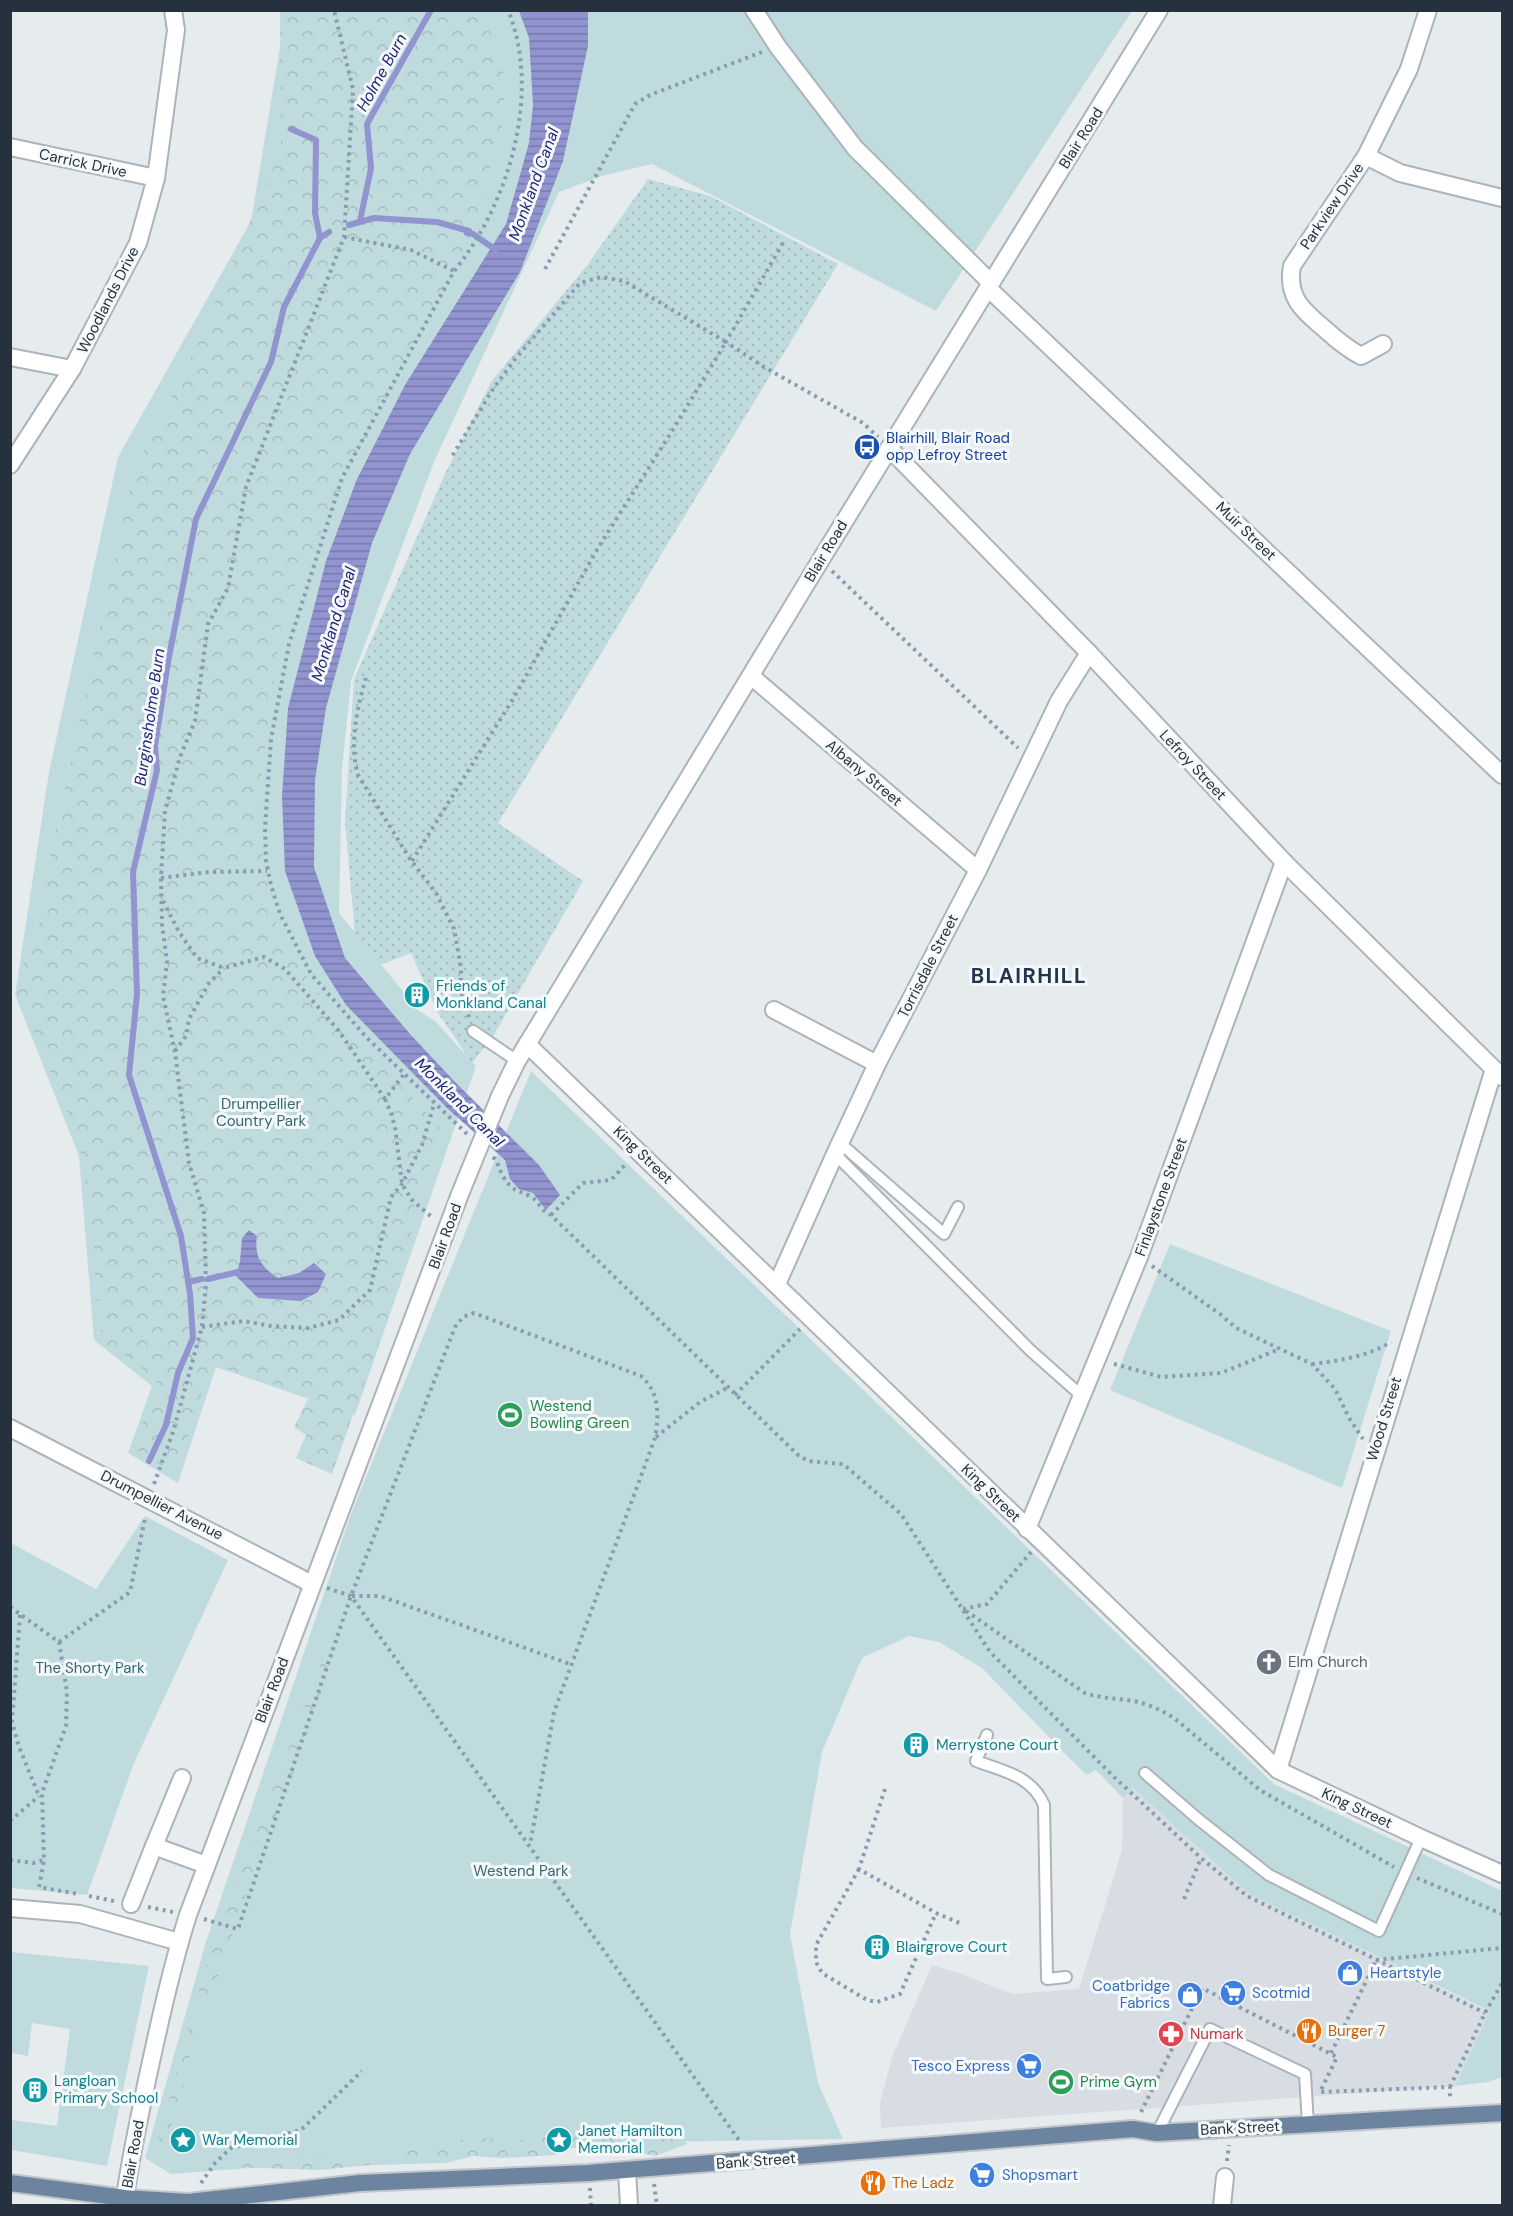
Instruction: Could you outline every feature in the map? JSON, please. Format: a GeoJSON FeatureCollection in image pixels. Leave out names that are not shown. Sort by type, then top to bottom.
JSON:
{"type":"FeatureCollection","features":[{"type":"Feature","properties":{"kind":"main road","name":"Bank Street"},"geometry":{"type":"LineString","coordinates":[[10,2183],[125,2198],[188,2202],[360,2183],[627,2170],[1133,2129],[1157,2133],[1503,2113]]}},
{"type":"Feature","properties":{"kind":"street","name":"Woodlands Drive"},"geometry":{"type":"LineString","coordinates":[[10,465],[72,369],[138,243],[156,178],[176,30],[173,10]]}},
{"type":"Feature","properties":{"kind":"street","name":"Muir Street"},"geometry":{"type":"LineString","coordinates":[[754,10],[778,47],[855,148],[989,285],[1503,775]]}},
{"type":"Feature","properties":{"kind":"street","name":"Blair Road"},"geometry":{"type":"LineString","coordinates":[[125,2198],[129,2166],[154,2045],[188,1915],[460,1194],[500,1096],[527,1044],[820,561],[1159,10]]}},
{"type":"Feature","properties":{"kind":"street","name":"Parkview Drive"},"geometry":{"type":"LineString","coordinates":[[1383,344],[1361,356],[1350,350],[1299,305],[1292,291],[1290,278],[1292,266],[1366,156],[1409,69],[1428,10]]}},
{"type":"Feature","properties":{"kind":"street","name":"Carrick Drive"},"geometry":{"type":"LineString","coordinates":[[10,147],[156,178]]}},
{"type":"Feature","properties":{"kind":"street"},"geometry":{"type":"LineString","coordinates":[[1366,156],[1400,173],[1503,198]]}},
{"type":"Feature","properties":{"kind":"street"},"geometry":{"type":"LineString","coordinates":[[10,357],[72,369]]}},
{"type":"Feature","properties":{"kind":"street","name":"Lefroy Street"},"geometry":{"type":"LineString","coordinates":[[889,448],[1089,653],[1284,862],[1498,1073]]}},
{"type":"Feature","properties":{"kind":"street","name":"Torrisdale Street"},"geometry":{"type":"LineString","coordinates":[[777,1284],[877,1064],[978,870],[1059,701],[1089,653]]}},
{"type":"Feature","properties":{"kind":"street","name":"Albany Street"},"geometry":{"type":"LineString","coordinates":[[751,676],[978,870]]}},
{"type":"Feature","properties":{"kind":"street","name":"Finlaystone Street"},"geometry":{"type":"LineString","coordinates":[[1028,1529],[1139,1257],[1284,862]]}},
{"type":"Feature","properties":{"kind":"street"},"geometry":{"type":"LineString","coordinates":[[774,1010],[877,1064]]}},
{"type":"Feature","properties":{"kind":"street","name":"King Street"},"geometry":{"type":"LineString","coordinates":[[527,1044],[1278,1770],[1421,1839],[1503,1874]]}},
{"type":"Feature","properties":{"kind":"street","name":"Wood Street"},"geometry":{"type":"LineString","coordinates":[[1278,1770],[1373,1455],[1498,1073]]}},
{"type":"Feature","properties":{"kind":"street","name":"Drumpellier Avenue"},"geometry":{"type":"LineString","coordinates":[[10,1428],[312,1584]]}},
{"type":"Feature","properties":{"kind":"street"},"geometry":{"type":"LineString","coordinates":[[131,1904],[182,1778]]}},
{"type":"Feature","properties":{"kind":"street"},"geometry":{"type":"LineString","coordinates":[[154,1846],[206,1865]]}},
{"type":"Feature","properties":{"kind":"street"},"geometry":{"type":"LineString","coordinates":[[10,1908],[80,1914],[180,1942]]}},
{"type":"Feature","properties":{"kind":"street"},"geometry":{"type":"LineString","coordinates":[[627,2170],[629,2205]]}},
{"type":"Feature","properties":{"kind":"street"},"geometry":{"type":"LineString","coordinates":[[1222,2205],[1225,2176]]}},
{"type":"Feature","properties":{"kind":"lane"},"geometry":{"type":"LineString","coordinates":[[473,1031],[517,1061]]}},
{"type":"Feature","properties":{"kind":"lane"},"geometry":{"type":"LineString","coordinates":[[837,1149],[944,1234],[958,1207]]}},
{"type":"Feature","properties":{"kind":"lane"},"geometry":{"type":"LineString","coordinates":[[837,1149],[1030,1350],[1083,1397]]}},
{"type":"Feature","properties":{"kind":"lane"},"geometry":{"type":"LineString","coordinates":[[987,1735],[976,1761],[1016,1775],[1029,1783],[1039,1794],[1044,1805],[1047,1979],[1066,1977]]}},
{"type":"Feature","properties":{"kind":"lane"},"geometry":{"type":"LineString","coordinates":[[1145,1773],[1198,1819],[1269,1875],[1378,1931],[1421,1839]]}},
{"type":"Feature","properties":{"kind":"lane"},"geometry":{"type":"LineString","coordinates":[[1157,2133],[1210,2029],[1305,2074],[1308,2125]]}},
{"type":"Feature","properties":{"kind":"path"},"geometry":{"type":"LineString","coordinates":[[59,1642],[130,1592],[149,1498],[173,1432],[202,1327],[206,1284],[204,1213],[189,1163],[175,1052],[163,996],[167,962],[162,924],[161,878],[165,811],[180,757],[195,721],[208,624],[228,588],[246,487],[344,237],[352,89],[334,10]]}},
{"type":"Feature","properties":{"kind":"path"},"geometry":{"type":"LineString","coordinates":[[473,1140],[367,1038],[311,975],[280,914],[267,870],[265,828],[271,739],[289,644],[342,478],[454,271],[471,251],[489,219],[506,174],[521,106],[522,79],[516,30],[508,10]]}},
{"type":"Feature","properties":{"kind":"path"},"geometry":{"type":"LineString","coordinates":[[545,269],[635,104],[650,95],[778,47]]}},
{"type":"Feature","properties":{"kind":"path"},"geometry":{"type":"LineString","coordinates":[[344,237],[411,250],[454,271]]}},
{"type":"Feature","properties":{"kind":"path"},"geometry":{"type":"LineString","coordinates":[[412,861],[513,699],[598,548],[674,428],[783,243]]}},
{"type":"Feature","properties":{"kind":"path"},"geometry":{"type":"LineString","coordinates":[[451,458],[493,389],[516,358],[579,283],[601,277],[624,281],[726,342],[764,368],[863,423],[889,448]]}},
{"type":"Feature","properties":{"kind":"path"},"geometry":{"type":"LineString","coordinates":[[820,561],[1031,761]]}},
{"type":"Feature","properties":{"kind":"path"},"geometry":{"type":"LineString","coordinates":[[366,678],[358,703],[354,761],[358,775],[412,861],[436,893],[454,929],[461,968],[460,991],[473,1031]]}},
{"type":"Feature","properties":{"kind":"path"},"geometry":{"type":"LineString","coordinates":[[161,878],[209,872],[267,870]]}},
{"type":"Feature","properties":{"kind":"path"},"geometry":{"type":"LineString","coordinates":[[162,900],[179,932],[197,958],[224,968]]}},
{"type":"Feature","properties":{"kind":"path"},"geometry":{"type":"LineString","coordinates":[[175,1052],[186,1036],[189,1018],[209,983],[224,968],[264,957],[285,969],[339,1031],[385,1099],[395,1127],[402,1184],[412,1200],[448,1229]]}},
{"type":"Feature","properties":{"kind":"path"},"geometry":{"type":"LineString","coordinates":[[385,1099],[404,1074]]}},
{"type":"Feature","properties":{"kind":"path"},"geometry":{"type":"LineString","coordinates":[[202,1327],[244,1321],[271,1326],[308,1328],[339,1320],[370,1290],[391,1197],[402,1184],[422,1145],[434,1104]]}},
{"type":"Feature","properties":{"kind":"path"},"geometry":{"type":"LineString","coordinates":[[551,1215],[583,1183],[611,1180],[638,1151]]}},
{"type":"Feature","properties":{"kind":"path"},"geometry":{"type":"LineString","coordinates":[[489,1154],[497,1161],[504,1178],[517,1192],[532,1197],[798,1455],[808,1461],[843,1464],[902,1514],[990,1652],[1113,1776],[1201,1858],[1247,1896],[1485,2013]]}},
{"type":"Feature","properties":{"kind":"path"},"geometry":{"type":"LineString","coordinates":[[1139,1257],[1220,1314],[1236,1328],[1312,1364],[1335,1389],[1349,1418],[1373,1455]]}},
{"type":"Feature","properties":{"kind":"path"},"geometry":{"type":"LineString","coordinates":[[20,1614],[12,1722],[19,1747],[41,1794],[44,1860],[39,1887],[188,1915],[238,1929],[351,1596],[455,1327],[463,1317],[474,1313],[641,1376],[649,1383],[658,1406],[655,1438],[554,1712],[530,1845]]}},
{"type":"Feature","properties":{"kind":"path"},"geometry":{"type":"LineString","coordinates":[[735,1395],[811,1317]]}},
{"type":"Feature","properties":{"kind":"path"},"geometry":{"type":"LineString","coordinates":[[1312,1364],[1335,1362],[1363,1354],[1386,1345],[1414,1326]]}},
{"type":"Feature","properties":{"kind":"path"},"geometry":{"type":"LineString","coordinates":[[1096,1359],[1161,1377],[1221,1373],[1278,1349]]}},
{"type":"Feature","properties":{"kind":"path"},"geometry":{"type":"LineString","coordinates":[[655,1438],[700,1402],[727,1388]]}},
{"type":"Feature","properties":{"kind":"path"},"geometry":{"type":"LineString","coordinates":[[963,1609],[987,1604],[1040,1542]]}},
{"type":"Feature","properties":{"kind":"path"},"geometry":{"type":"LineString","coordinates":[[312,1584],[351,1596],[380,1596],[570,1664]]}},
{"type":"Feature","properties":{"kind":"path"},"geometry":{"type":"LineString","coordinates":[[351,1596],[741,2143]]}},
{"type":"Feature","properties":{"kind":"path"},"geometry":{"type":"LineString","coordinates":[[10,1607],[59,1642],[67,1692],[66,1726],[41,1794],[10,1821]]}},
{"type":"Feature","properties":{"kind":"path"},"geometry":{"type":"LineString","coordinates":[[963,1609],[1085,1693],[1137,1702],[1160,1709],[1174,1718],[1260,1790],[1405,1874],[1503,1914]]}},
{"type":"Feature","properties":{"kind":"path"},"geometry":{"type":"LineString","coordinates":[[885,1790],[859,1869],[816,1945],[816,1962],[822,1973],[867,2000],[877,2002],[900,1994],[936,1913]]}},
{"type":"Feature","properties":{"kind":"path"},"geometry":{"type":"LineString","coordinates":[[1184,1899],[1201,1858]]}},
{"type":"Feature","properties":{"kind":"path"},"geometry":{"type":"LineString","coordinates":[[10,1860],[33,1863],[44,1860]]}},
{"type":"Feature","properties":{"kind":"path"},"geometry":{"type":"LineString","coordinates":[[859,1869],[936,1913],[962,1924]]}},
{"type":"Feature","properties":{"kind":"path"},"geometry":{"type":"LineString","coordinates":[[1376,1960],[1503,1948]]}},
{"type":"Feature","properties":{"kind":"path"},"geometry":{"type":"LineString","coordinates":[[1331,2053],[1376,1960]]}},
{"type":"Feature","properties":{"kind":"path"},"geometry":{"type":"LineString","coordinates":[[1450,2087],[1485,2013],[1503,1983]]}},
{"type":"Feature","properties":{"kind":"path"},"geometry":{"type":"LineString","coordinates":[[188,2202],[215,2163],[231,2148],[301,2130],[362,2071]]}},
{"type":"Feature","properties":{"kind":"path"},"geometry":{"type":"LineString","coordinates":[[1225,2176],[1231,2128]]}},
{"type":"Feature","properties":{"kind":"shaded area"},"geometry":{"type":"Polygon","coordinates":[[[1133,1788],[1249,1894],[1490,2012],[1455,2086],[881,2128],[880,2103],[892,2057],[932,1965],[1013,1994],[1079,1989],[1122,1850],[1123,1798],[1133,1788]]]}},
{"type":"Feature","properties":{"kind":"green space","name":"Drumpellier Country Park"},"geometry":{"type":"Polygon","coordinates":[[[280,11],[484,11],[505,77],[503,121],[473,234],[392,387],[283,610],[256,819],[264,867],[241,869],[265,873],[274,917],[295,959],[313,986],[354,1037],[443,1131],[412,1211],[416,1216],[395,1297],[332,1474],[296,1458],[306,1435],[294,1427],[309,1397],[245,1374],[210,1366],[177,1475],[133,1448],[157,1381],[124,1354],[111,1349],[98,1338],[107,1318],[106,1300],[96,1301],[94,1248],[82,1157],[71,1120],[16,992],[33,926],[39,925],[52,848],[134,469],[186,369],[281,150],[280,11]]]}},
{"type":"Feature","properties":{"kind":"green space","name":"Drumpellier Country Park"},"geometry":{"type":"Polygon","coordinates":[[[286,11],[1132,11],[936,311],[652,164],[602,176],[559,192],[434,462],[351,681],[342,769],[339,913],[419,1011],[435,1021],[476,1066],[355,1415],[216,1367],[178,1483],[128,1453],[152,1386],[94,1340],[79,1156],[15,995],[49,772],[118,457],[251,221],[286,11]]]}},
{"type":"Feature","properties":{"kind":"green space"},"geometry":{"type":"Polygon","coordinates":[[[648,179],[710,196],[838,264],[498,823],[583,881],[492,1038],[472,1063],[438,1013],[411,953],[380,965],[355,935],[345,821],[354,679],[445,474],[491,382],[588,264],[648,179]]]}},
{"type":"Feature","properties":{"kind":"green space","name":"Westend Park"},"geometry":{"type":"Polygon","coordinates":[[[531,1071],[1274,1784],[1502,1891],[1502,2077],[1488,2082],[1455,2086],[1490,2011],[1249,1894],[1133,1788],[1123,1798],[1096,1770],[1086,1775],[982,1668],[939,1642],[909,1636],[862,1658],[822,1752],[790,1934],[818,2083],[843,2139],[584,2143],[171,2174],[145,2158],[205,1945],[351,1514],[531,1071]]]}},
{"type":"Feature","properties":{"kind":"green space"},"geometry":{"type":"Polygon","coordinates":[[[1170,1244],[1391,1331],[1342,1488],[1110,1390],[1170,1244]]]}},
{"type":"Feature","properties":{"kind":"green space","name":"The Shorty Park"},"geometry":{"type":"Polygon","coordinates":[[[145,1516],[228,1560],[134,1763],[87,1895],[11,1888],[11,1543],[96,1589],[145,1516]]]}},
{"type":"Feature","properties":{"kind":"green space"},"geometry":{"type":"Polygon","coordinates":[[[325,1653],[329,1668],[294,1773],[255,1864],[221,1970],[198,2015],[186,2077],[165,2147],[171,2174],[153,2157],[205,1969],[325,1653]]]}},
{"type":"Feature","properties":{"kind":"green space"},"geometry":{"type":"Polygon","coordinates":[[[11,1952],[149,1966],[107,2166],[11,2150],[11,2120],[57,2126],[70,2029],[32,2023],[28,2056],[11,2053],[11,1952]]]}},
{"type":"Feature","properties":{"kind":"green space"},"geometry":{"type":"Polygon","coordinates":[[[611,2128],[645,2138],[673,2135],[688,2144],[655,2156],[609,2146],[572,2148],[554,2155],[503,2158],[473,2156],[446,2163],[370,2165],[319,2170],[232,2167],[274,2157],[303,2154],[383,2158],[421,2146],[431,2151],[473,2136],[514,2142],[548,2133],[611,2128]]]}},
{"type":"Feature","properties":{"kind":"water","name":"Monkland Canal"},"geometry":{"type":"Polygon","coordinates":[[[519,11],[588,11],[588,46],[563,161],[520,272],[410,454],[372,543],[326,708],[315,780],[314,867],[345,958],[410,1034],[539,1165],[560,1195],[546,1210],[533,1193],[519,1189],[510,1179],[505,1160],[447,1108],[346,1005],[315,956],[285,871],[282,796],[288,708],[326,561],[357,479],[405,385],[506,224],[529,143],[533,105],[529,38],[519,11]]]}},
{"type":"Feature","properties":{"kind":"water"},"geometry":{"type":"Polygon","coordinates":[[[249,1230],[257,1236],[258,1255],[263,1265],[278,1278],[299,1273],[314,1263],[326,1274],[318,1292],[301,1301],[258,1298],[236,1276],[242,1238],[249,1230]]]}},
{"type":"Feature","properties":{"kind":"waterway","name":"Holme Burn"},"geometry":{"type":"LineString","coordinates":[[360,221],[371,168],[367,124],[431,10]]}},
{"type":"Feature","properties":{"kind":"waterway"},"geometry":{"type":"LineString","coordinates":[[291,129],[316,140],[315,213],[320,238]]}},
{"type":"Feature","properties":{"kind":"waterway","name":"Burginsholme Burn"},"geometry":{"type":"LineString","coordinates":[[349,225],[374,218],[437,222],[469,231]]}},
{"type":"Feature","properties":{"kind":"waterway","name":"Burginsholme Burn"},"geometry":{"type":"LineString","coordinates":[[149,1461],[166,1425],[178,1373],[193,1338],[190,1294],[181,1236],[129,1075],[137,994],[133,872],[157,770],[155,746],[168,662],[196,519],[271,362],[284,307],[320,238],[329,232]]}},
{"type":"Feature","properties":{"kind":"waterway"},"geometry":{"type":"LineString","coordinates":[[467,233],[473,234],[496,250]]}},
{"type":"Feature","properties":{"kind":"waterway"},"geometry":{"type":"LineString","coordinates":[[208,1279],[238,1272]]}},
{"type":"Feature","properties":{"kind":"waterway"},"geometry":{"type":"LineString","coordinates":[[188,1282],[202,1279]]}},
{"type":"Feature","properties":{"kind":"place","name":"Blairhill, Blair Road opp Lefroy Street"},"geometry":{"type":"Point","coordinates":[867,447]}},
{"type":"Feature","properties":{"kind":"place","name":"Friends of Monkland Canal"},"geometry":{"type":"Point","coordinates":[417,995]}},
{"type":"Feature","properties":{"kind":"place","name":"Westend Bowling Green"},"geometry":{"type":"Point","coordinates":[510,1415]}},
{"type":"Feature","properties":{"kind":"place","name":"Elm Church"},"geometry":{"type":"Point","coordinates":[1269,1662]}},
{"type":"Feature","properties":{"kind":"place","name":"Merrystone Court"},"geometry":{"type":"Point","coordinates":[916,1745]}},
{"type":"Feature","properties":{"kind":"place","name":"Blairgrove Court"},"geometry":{"type":"Point","coordinates":[877,1947]}},
{"type":"Feature","properties":{"kind":"place","name":"Heartstyle"},"geometry":{"type":"Point","coordinates":[1350,1973]}},
{"type":"Feature","properties":{"kind":"place","name":"Scotmid"},"geometry":{"type":"Point","coordinates":[1233,1993]}},
{"type":"Feature","properties":{"kind":"place","name":"Coatbridge Fabrics"},"geometry":{"type":"Point","coordinates":[1190,1995]}},
{"type":"Feature","properties":{"kind":"place","name":"Burger 7"},"geometry":{"type":"Point","coordinates":[1309,2031]}},
{"type":"Feature","properties":{"kind":"place","name":"Numark"},"geometry":{"type":"Point","coordinates":[1171,2034]}},
{"type":"Feature","properties":{"kind":"place","name":"Tesco Express"},"geometry":{"type":"Point","coordinates":[1029,2066]}},
{"type":"Feature","properties":{"kind":"place","name":"Prime Gym"},"geometry":{"type":"Point","coordinates":[1061,2082]}},
{"type":"Feature","properties":{"kind":"place","name":"Langloan Primary School"},"geometry":{"type":"Point","coordinates":[35,2090]}},
{"type":"Feature","properties":{"kind":"place","name":"War Memorial"},"geometry":{"type":"Point","coordinates":[183,2140]}},
{"type":"Feature","properties":{"kind":"place","name":"Janet Hamilton Memorial"},"geometry":{"type":"Point","coordinates":[559,2140]}},
{"type":"Feature","properties":{"kind":"place","name":"Shopsmart"},"geometry":{"type":"Point","coordinates":[982,2175]}},
{"type":"Feature","properties":{"kind":"place","name":"The Ladz"},"geometry":{"type":"Point","coordinates":[873,2183]}},
{"type":"Feature","properties":{"kind":"district","name":"BLAIRHILL"},"geometry":{"type":"Point","coordinates":[1029,976]}}]}
